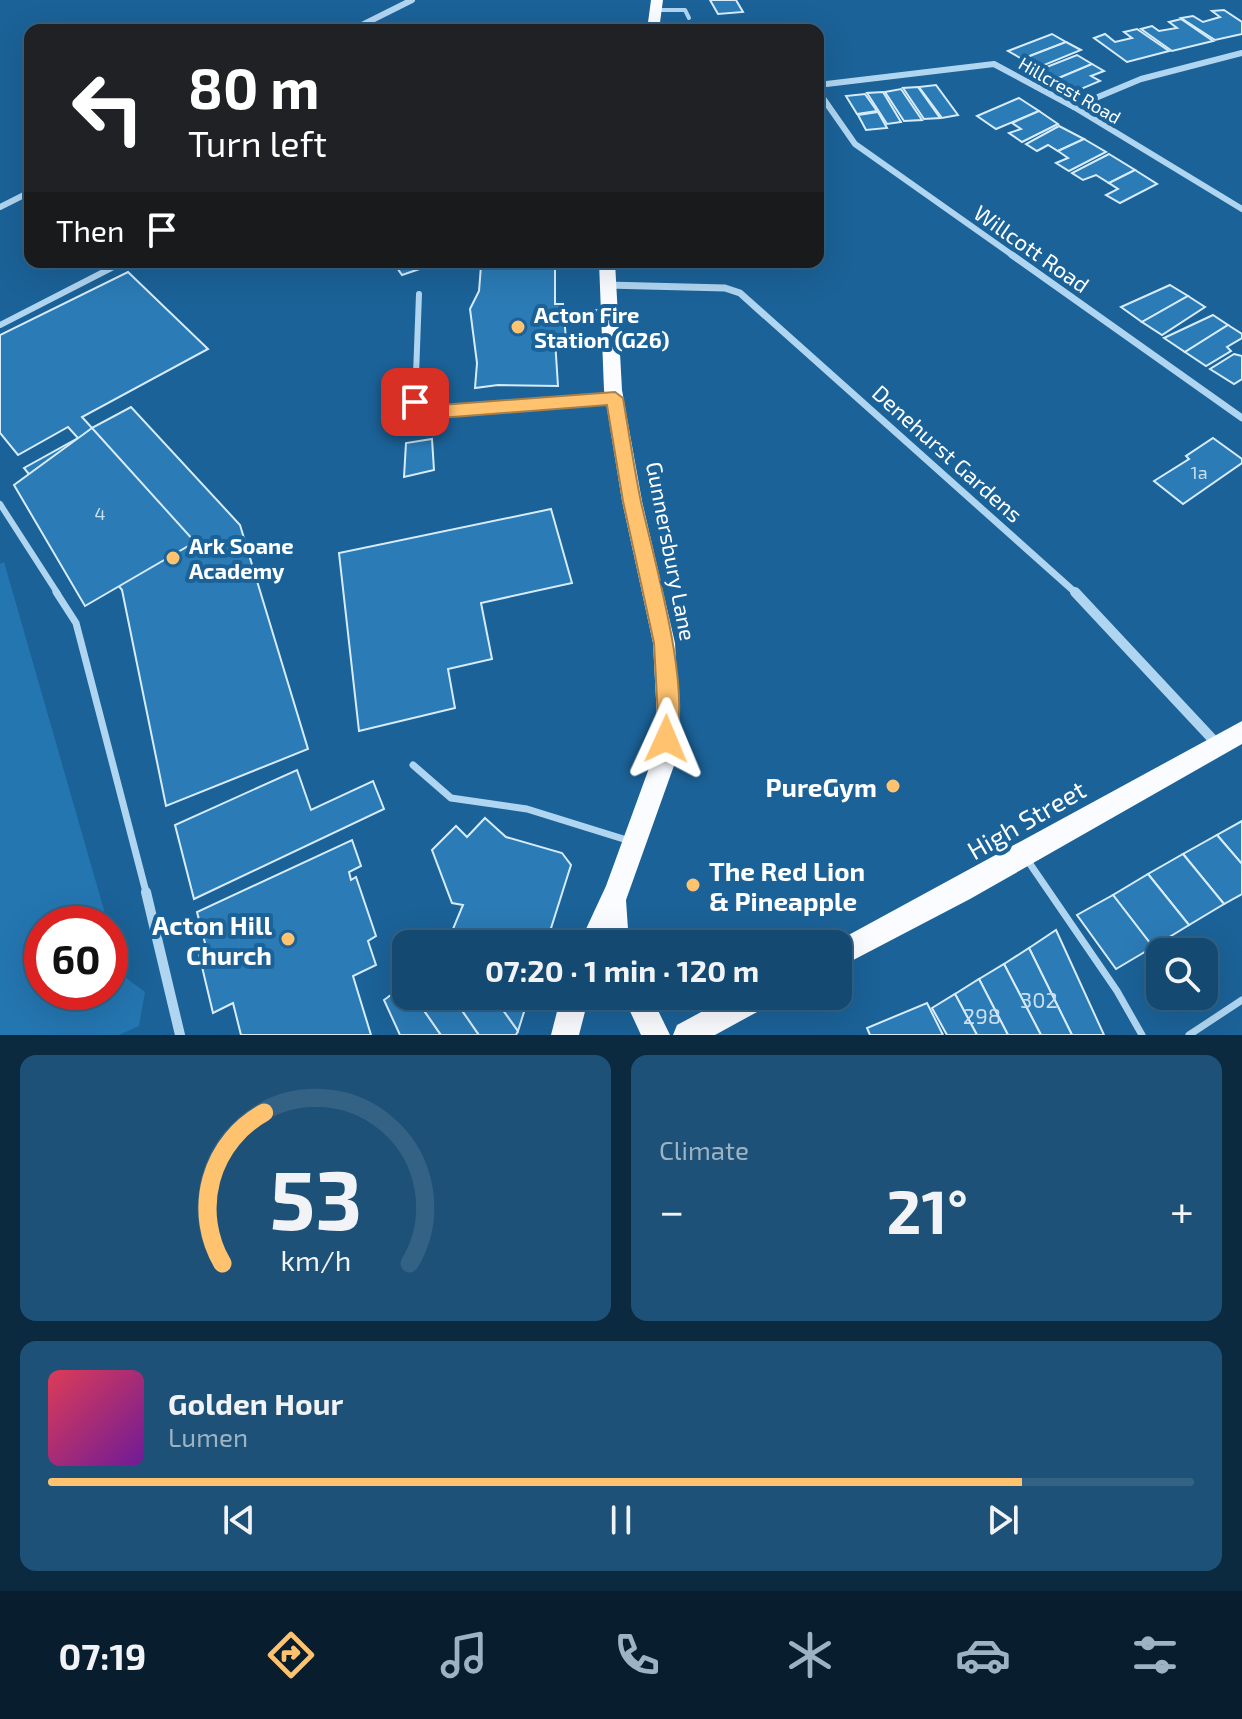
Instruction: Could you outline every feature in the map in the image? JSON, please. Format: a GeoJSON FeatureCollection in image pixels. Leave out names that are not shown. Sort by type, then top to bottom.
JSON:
{"type":"FeatureCollection","features":[{"type":"Feature","properties":{"kind":"main road","name":"Gunnersbury Lane"},"geometry":{"type":"LineString","coordinates":[[599,930],[617,891],[664,760],[668,718],[664,643],[632,501],[615,398],[605,268]]}},
{"type":"Feature","properties":{"kind":"main road","name":"High Street"},"geometry":{"type":"LineString","coordinates":[[852,947],[1242,732]]}},
{"type":"Feature","properties":{"kind":"main road","name":"Gunnersbury Lane"},"geometry":{"type":"LineString","coordinates":[[614,930],[617,891]]}},
{"type":"Feature","properties":{"kind":"main road"},"geometry":{"type":"LineString","coordinates":[[565,1035],[571,1010]]}},
{"type":"Feature","properties":{"kind":"main road"},"geometry":{"type":"LineString","coordinates":[[644,1010],[656,1035]]}},
{"type":"Feature","properties":{"kind":"main road"},"geometry":{"type":"LineString","coordinates":[[687,1035],[733,1010]]}},
{"type":"Feature","properties":{"kind":"street"},"geometry":{"type":"LineString","coordinates":[[364,24],[412,0]]}},
{"type":"Feature","properties":{"kind":"street"},"geometry":{"type":"LineString","coordinates":[[1074,107],[1141,79],[1242,53]]}},
{"type":"Feature","properties":{"kind":"street","name":"Hillcrest Road"},"geometry":{"type":"LineString","coordinates":[[824,87],[994,64],[1074,107],[1242,209]]}},
{"type":"Feature","properties":{"kind":"street","name":"Willcott Road"},"geometry":{"type":"LineString","coordinates":[[824,98],[846,135],[855,144],[1242,418]]}},
{"type":"Feature","properties":{"kind":"street"},"geometry":{"type":"LineString","coordinates":[[0,207],[24,195]]}},
{"type":"Feature","properties":{"kind":"street","name":"Denehurst Gardens"},"geometry":{"type":"LineString","coordinates":[[606,285],[725,288],[740,293],[1089,605],[1217,745]]}},
{"type":"Feature","properties":{"kind":"street"},"geometry":{"type":"LineString","coordinates":[[146,892],[180,1035]]}},
{"type":"Feature","properties":{"kind":"lane"},"geometry":{"type":"LineString","coordinates":[[656,5],[685,10],[689,18]]}},
{"type":"Feature","properties":{"kind":"lane"},"geometry":{"type":"LineString","coordinates":[[0,325],[111,268]]}},
{"type":"Feature","properties":{"kind":"lane"},"geometry":{"type":"LineString","coordinates":[[419,294],[415,402],[423,409],[440,411],[615,398]]}},
{"type":"Feature","properties":{"kind":"lane"},"geometry":{"type":"LineString","coordinates":[[564,315],[608,311]]}},
{"type":"Feature","properties":{"kind":"lane"},"geometry":{"type":"LineString","coordinates":[[0,504],[76,623],[146,892]]}},
{"type":"Feature","properties":{"kind":"lane"},"geometry":{"type":"LineString","coordinates":[[413,765],[451,798],[527,809],[633,842]]}},
{"type":"Feature","properties":{"kind":"lane"},"geometry":{"type":"LineString","coordinates":[[1023,854],[1117,991],[1142,1035]]}},
{"type":"Feature","properties":{"kind":"lane"},"geometry":{"type":"LineString","coordinates":[[1189,1035],[1242,1000]]}},
{"type":"Feature","properties":{"kind":"shaded area"},"geometry":{"type":"Polygon","coordinates":[[[4,562],[103,906],[24,906],[24,1010],[128,1010],[128,979],[145,992],[139,1026],[119,1035],[0,1035],[0,564],[4,562]]]}},
{"type":"Feature","properties":{"kind":"building"},"geometry":{"type":"Polygon","coordinates":[[[710,0],[736,0],[743,12],[718,14],[710,0]]]}},
{"type":"Feature","properties":{"kind":"building"},"geometry":{"type":"Polygon","coordinates":[[[1224,10],[1242,22],[1242,34],[1215,40],[1181,18],[1193,16],[1203,22],[1220,17],[1212,11],[1224,10]]]}},
{"type":"Feature","properties":{"kind":"building"},"geometry":{"type":"Polygon","coordinates":[[[1181,19],[1213,41],[1172,51],[1141,29],[1152,26],[1159,31],[1177,28],[1169,22],[1181,19]]]}},
{"type":"Feature","properties":{"kind":"building"},"geometry":{"type":"Polygon","coordinates":[[[1137,29],[1169,51],[1127,62],[1094,38],[1105,34],[1115,42],[1132,38],[1124,32],[1137,29]]]}},
{"type":"Feature","properties":{"kind":"building"},"geometry":{"type":"Polygon","coordinates":[[[1052,34],[1066,42],[1022,59],[1008,51],[1052,34]]]}},
{"type":"Feature","properties":{"kind":"building"},"geometry":{"type":"Polygon","coordinates":[[[1066,42],[1081,50],[1037,68],[1022,59],[1066,42]]]}},
{"type":"Feature","properties":{"kind":"building"},"geometry":{"type":"Polygon","coordinates":[[[1077,55],[1092,64],[1054,80],[1039,70],[1077,55]]]}},
{"type":"Feature","properties":{"kind":"building"},"geometry":{"type":"Polygon","coordinates":[[[1092,64],[1104,71],[1091,76],[1100,81],[1074,92],[1054,80],[1092,64]]]}},
{"type":"Feature","properties":{"kind":"building"},"geometry":{"type":"Polygon","coordinates":[[[936,85],[958,115],[942,118],[919,87],[936,85]]]}},
{"type":"Feature","properties":{"kind":"building"},"geometry":{"type":"Polygon","coordinates":[[[918,87],[940,118],[924,119],[903,88],[918,87]]]}},
{"type":"Feature","properties":{"kind":"building"},"geometry":{"type":"Polygon","coordinates":[[[901,89],[922,120],[904,121],[885,92],[901,89]]]}},
{"type":"Feature","properties":{"kind":"building"},"geometry":{"type":"Polygon","coordinates":[[[883,92],[901,122],[887,124],[867,93],[883,92]]]}},
{"type":"Feature","properties":{"kind":"building"},"geometry":{"type":"Polygon","coordinates":[[[865,94],[877,111],[857,114],[846,96],[865,94]]]}},
{"type":"Feature","properties":{"kind":"building"},"geometry":{"type":"Polygon","coordinates":[[[1019,98],[1039,111],[996,129],[977,116],[1019,98]]]}},
{"type":"Feature","properties":{"kind":"building"},"geometry":{"type":"Polygon","coordinates":[[[1039,111],[1058,124],[1022,142],[1009,133],[1021,129],[1012,123],[1039,111]]]}},
{"type":"Feature","properties":{"kind":"building"},"geometry":{"type":"Polygon","coordinates":[[[878,112],[887,128],[866,130],[858,115],[878,112]]]}},
{"type":"Feature","properties":{"kind":"building"},"geometry":{"type":"Polygon","coordinates":[[[1059,126],[1084,139],[1058,151],[1048,145],[1037,151],[1026,144],[1059,126]]]}},
{"type":"Feature","properties":{"kind":"building"},"geometry":{"type":"Polygon","coordinates":[[[1084,139],[1106,152],[1069,171],[1056,163],[1068,158],[1058,151],[1084,139]]]}},
{"type":"Feature","properties":{"kind":"building"},"geometry":{"type":"Polygon","coordinates":[[[1109,154],[1135,170],[1109,183],[1096,175],[1083,180],[1072,173],[1109,154]]]}},
{"type":"Feature","properties":{"kind":"building"},"geometry":{"type":"Polygon","coordinates":[[[1135,170],[1157,184],[1120,203],[1106,195],[1118,189],[1109,183],[1135,170]]]}},
{"type":"Feature","properties":{"kind":"building"},"geometry":{"type":"Polygon","coordinates":[[[397,268],[422,268],[402,275],[397,268]]]}},
{"type":"Feature","properties":{"kind":"building","name":"Acton Fire Station (G26)"},"geometry":{"type":"Polygon","coordinates":[[[481,268],[555,268],[555,304],[563,304],[566,339],[555,340],[558,386],[498,385],[475,388],[477,363],[470,309],[479,291],[481,268]]]}},
{"type":"Feature","properties":{"kind":"building","name":"Ark Soane Academy"},"geometry":{"type":"Polygon","coordinates":[[[128,272],[208,349],[82,417],[92,428],[131,407],[240,525],[308,749],[166,806],[122,590],[24,468],[78,438],[68,427],[18,455],[0,433],[0,335],[128,272]]]}},
{"type":"Feature","properties":{"kind":"building"},"geometry":{"type":"Polygon","coordinates":[[[1170,285],[1188,296],[1142,322],[1121,307],[1170,285]]]}},
{"type":"Feature","properties":{"kind":"building"},"geometry":{"type":"Polygon","coordinates":[[[1188,296],[1205,307],[1162,335],[1142,322],[1188,296]]]}},
{"type":"Feature","properties":{"kind":"building"},"geometry":{"type":"Polygon","coordinates":[[[1213,315],[1228,325],[1185,352],[1164,338],[1213,315]]]}},
{"type":"Feature","properties":{"kind":"building"},"geometry":{"type":"Polygon","coordinates":[[[1228,325],[1242,334],[1242,338],[1227,347],[1231,351],[1206,366],[1185,352],[1228,325]]]}},
{"type":"Feature","properties":{"kind":"building"},"geometry":{"type":"Polygon","coordinates":[[[1234,354],[1242,356],[1242,379],[1234,384],[1210,369],[1234,354]]]}},
{"type":"Feature","properties":{"kind":"building"},"geometry":{"type":"Polygon","coordinates":[[[92,428],[195,542],[85,606],[14,485],[92,428]]]}},
{"type":"Feature","properties":{"kind":"building"},"geometry":{"type":"Polygon","coordinates":[[[1213,438],[1242,459],[1242,463],[1183,504],[1154,481],[1189,459],[1186,456],[1213,438]]]}},
{"type":"Feature","properties":{"kind":"building"},"geometry":{"type":"Polygon","coordinates":[[[432,439],[434,470],[404,477],[406,443],[432,439]]]}},
{"type":"Feature","properties":{"kind":"building","name":"Ark Soane Academy"},"geometry":{"type":"Polygon","coordinates":[[[551,509],[572,583],[481,603],[492,659],[448,669],[455,708],[359,731],[339,553],[551,509]]]}},
{"type":"Feature","properties":{"kind":"building"},"geometry":{"type":"Polygon","coordinates":[[[297,770],[311,810],[373,781],[384,809],[194,899],[175,825],[297,770]]]}},
{"type":"Feature","properties":{"kind":"building"},"geometry":{"type":"Polygon","coordinates":[[[485,818],[506,837],[562,853],[571,865],[550,930],[453,930],[463,905],[452,903],[432,850],[456,826],[467,837],[485,818]]]}},
{"type":"Feature","properties":{"kind":"building"},"geometry":{"type":"Polygon","coordinates":[[[1242,821],[1242,864],[1217,835],[1242,821]]]}},
{"type":"Feature","properties":{"kind":"building"},"geometry":{"type":"Polygon","coordinates":[[[1217,835],[1242,864],[1242,894],[1224,904],[1183,854],[1217,835]]]}},
{"type":"Feature","properties":{"kind":"building","name":"Acton Hill Church"},"geometry":{"type":"Polygon","coordinates":[[[352,840],[361,866],[349,872],[351,880],[356,877],[376,936],[368,941],[376,965],[353,976],[371,1035],[241,1035],[233,1003],[213,1013],[198,950],[206,947],[197,912],[352,840]]]}},
{"type":"Feature","properties":{"kind":"building"},"geometry":{"type":"Polygon","coordinates":[[[1183,854],[1224,904],[1189,925],[1148,874],[1183,854]]]}},
{"type":"Feature","properties":{"kind":"building"},"geometry":{"type":"Polygon","coordinates":[[[1148,874],[1189,925],[1168,938],[1146,938],[1113,895],[1148,874]]]}},
{"type":"Feature","properties":{"kind":"building"},"geometry":{"type":"Polygon","coordinates":[[[1113,895],[1146,938],[1146,951],[1116,969],[1077,915],[1113,895]]]}},
{"type":"Feature","properties":{"kind":"building"},"geometry":{"type":"Polygon","coordinates":[[[1056,930],[1104,1035],[1072,1035],[1029,948],[1056,930]]]}},
{"type":"Feature","properties":{"kind":"building"},"geometry":{"type":"Polygon","coordinates":[[[1029,948],[1072,1035],[1041,1035],[1004,964],[1029,948]]]}},
{"type":"Feature","properties":{"kind":"building"},"geometry":{"type":"Polygon","coordinates":[[[1004,964],[1041,1035],[1008,1035],[979,979],[1004,964]]]}},
{"type":"Feature","properties":{"kind":"building"},"geometry":{"type":"Polygon","coordinates":[[[979,979],[1008,1035],[977,1035],[955,994],[979,979]]]}},
{"type":"Feature","properties":{"kind":"building"},"geometry":{"type":"Polygon","coordinates":[[[392,994],[392,1010],[424,1010],[441,1035],[400,1035],[384,1000],[392,994]]]}},
{"type":"Feature","properties":{"kind":"building"},"geometry":{"type":"Polygon","coordinates":[[[955,994],[977,1035],[947,1035],[932,1008],[955,994]]]}},
{"type":"Feature","properties":{"kind":"building"},"geometry":{"type":"Polygon","coordinates":[[[927,1003],[943,1035],[870,1035],[867,1028],[927,1003]]]}},
{"type":"Feature","properties":{"kind":"building"},"geometry":{"type":"Polygon","coordinates":[[[424,1010],[462,1010],[479,1035],[441,1035],[424,1010]]]}},
{"type":"Feature","properties":{"kind":"building"},"geometry":{"type":"Polygon","coordinates":[[[462,1010],[503,1010],[518,1031],[516,1035],[479,1035],[462,1010]]]}},
{"type":"Feature","properties":{"kind":"building"},"geometry":{"type":"Polygon","coordinates":[[[503,1010],[525,1010],[518,1031],[503,1010]]]}},
{"type":"Feature","properties":{"kind":"place","name":"Acton Fire Station (G26)"},"geometry":{"type":"Point","coordinates":[518,327]}},
{"type":"Feature","properties":{"kind":"place","name":"Ark Soane Academy"},"geometry":{"type":"Point","coordinates":[173,558]}},
{"type":"Feature","properties":{"kind":"place","name":"PureGym"},"geometry":{"type":"Point","coordinates":[893,786]}},
{"type":"Feature","properties":{"kind":"place","name":"The Red Lion & Pineapple"},"geometry":{"type":"Point","coordinates":[693,885]}},
{"type":"Feature","properties":{"kind":"place","name":"Acton Hill Church"},"geometry":{"type":"Point","coordinates":[288,939]}},
{"type":"Feature","properties":{"kind":"route"},"geometry":{"type":"LineString","coordinates":[[415,402],[423,409],[440,411],[615,398],[632,501],[664,643],[668,718],[666,739]]}}]}
